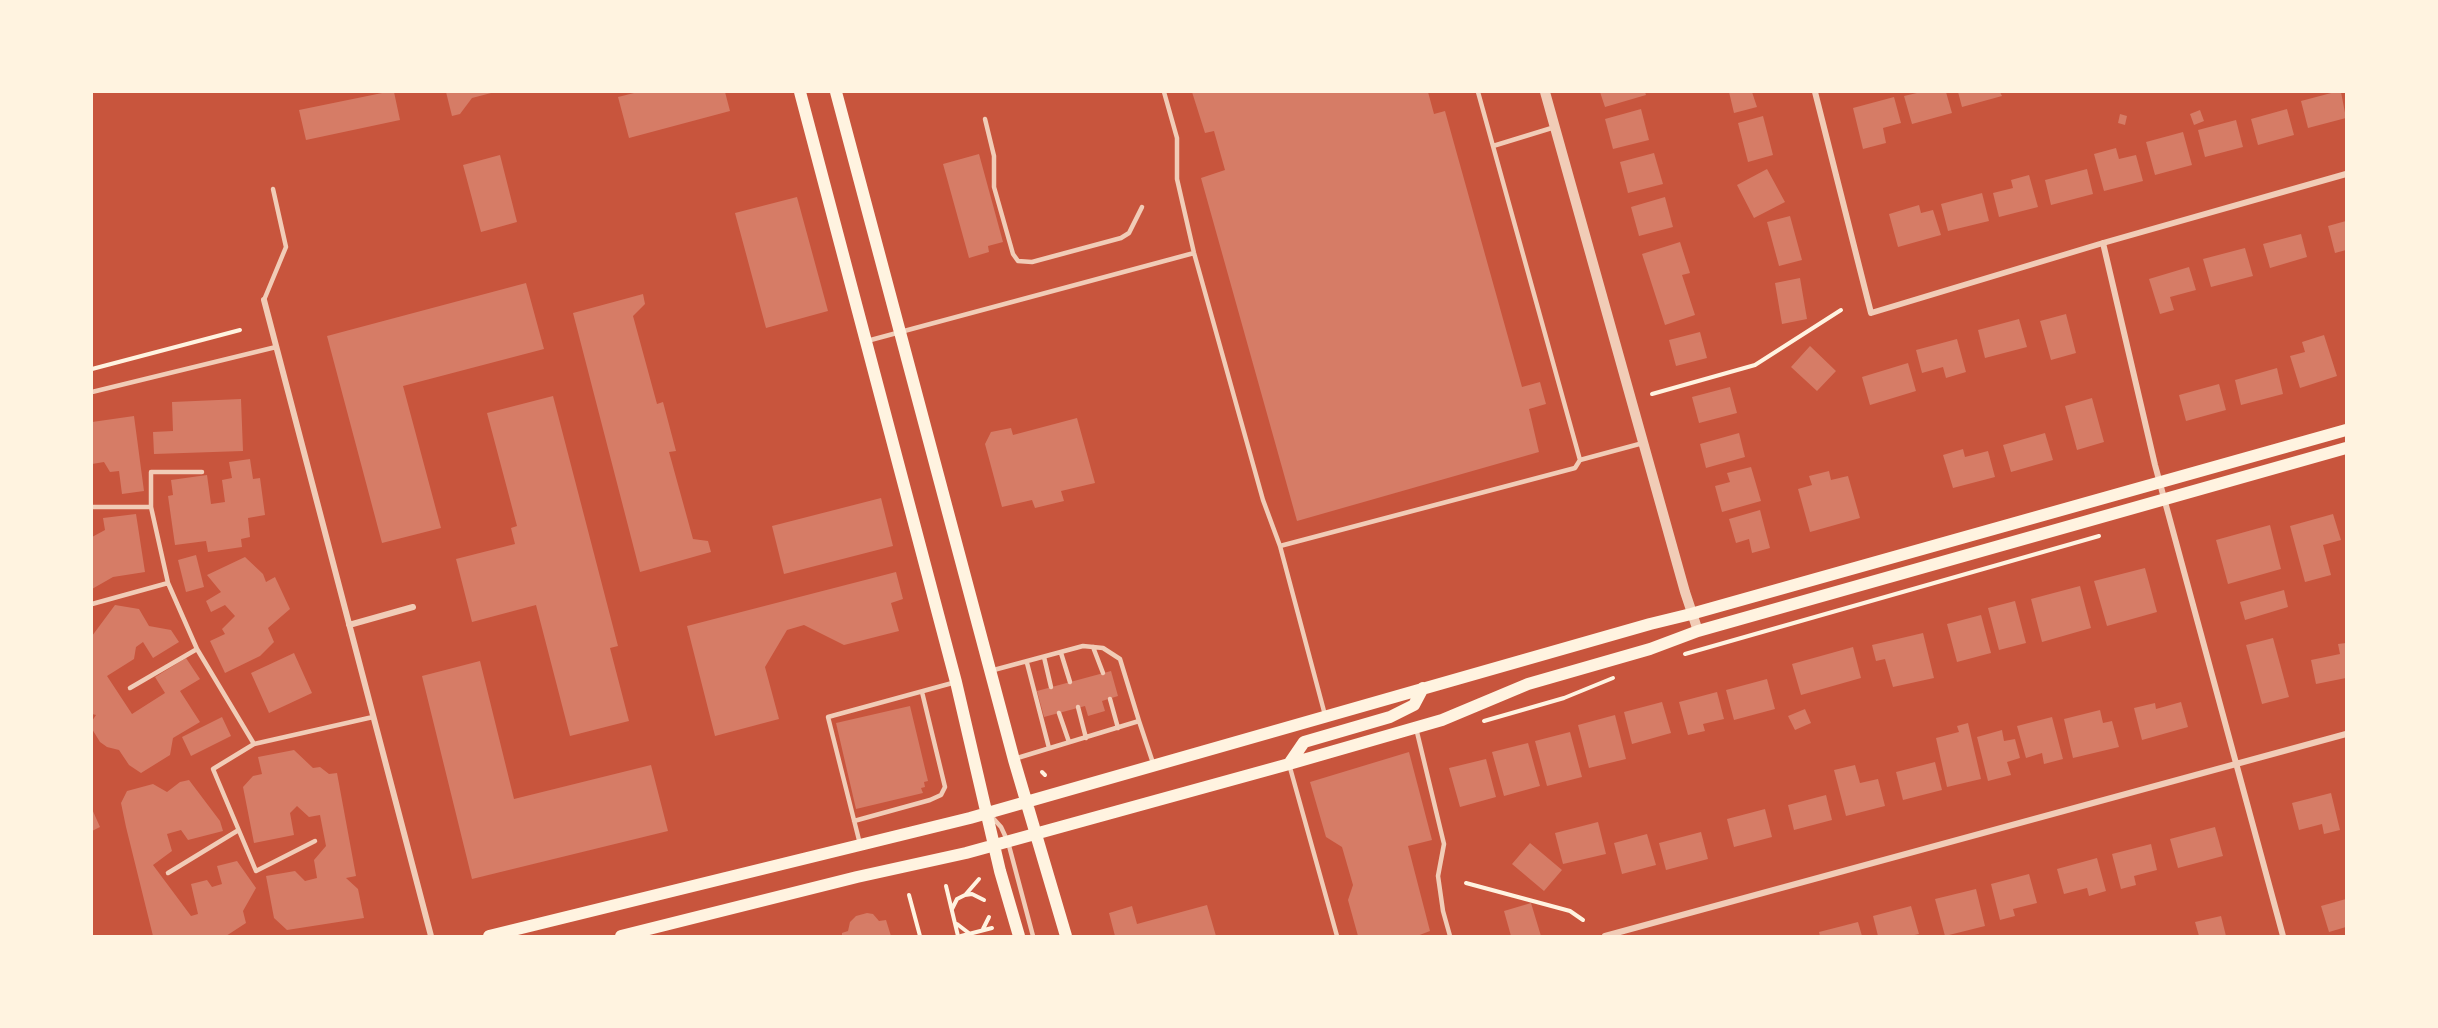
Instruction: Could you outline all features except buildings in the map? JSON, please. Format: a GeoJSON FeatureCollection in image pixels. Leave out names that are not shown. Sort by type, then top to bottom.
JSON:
{"type":"FeatureCollection","features":[{"type":"Feature","properties":{"kind":"main road"},"geometry":{"type":"LineString","coordinates":[[800,92],[956,682],[988,813],[1002,844],[1000,872],[1019,936]]}},
{"type":"Feature","properties":{"kind":"main road"},"geometry":{"type":"LineString","coordinates":[[836,92],[1014,760],[1066,936]]}},
{"type":"Feature","properties":{"kind":"main road"},"geometry":{"type":"LineString","coordinates":[[489,936],[988,813],[1423,688],[2346,430]]}},
{"type":"Feature","properties":{"kind":"main road"},"geometry":{"type":"LineString","coordinates":[[621,936],[1002,844],[1289,764],[1442,720],[1528,684],[1657,647],[1698,631],[2346,448]]}},
{"type":"Feature","properties":{"kind":"main road"},"geometry":{"type":"LineString","coordinates":[[1289,764],[1304,742],[1390,717],[1414,705],[1423,688]]}},
{"type":"Feature","properties":{"kind":"street"},"geometry":{"type":"LineString","coordinates":[[1545,92],[1691,614],[1698,631]]}},
{"type":"Feature","properties":{"kind":"street"},"geometry":{"type":"LineString","coordinates":[[1815,92],[1871,313],[2103,243],[2346,174]]}},
{"type":"Feature","properties":{"kind":"street"},"geometry":{"type":"LineString","coordinates":[[2103,243],[2160,482],[2283,936]]}},
{"type":"Feature","properties":{"kind":"street"},"geometry":{"type":"LineString","coordinates":[[264,300],[431,936]]}},
{"type":"Feature","properties":{"kind":"street"},"geometry":{"type":"LineString","coordinates":[[349,625],[413,607]]}},
{"type":"Feature","properties":{"kind":"street"},"geometry":{"type":"LineString","coordinates":[[1605,936],[2346,734]]}},
{"type":"Feature","properties":{"kind":"lane"},"geometry":{"type":"LineString","coordinates":[[1164,92],[1178,138],[1177,179],[1194,253],[1263,500],[1280,546],[1326,717]]}},
{"type":"Feature","properties":{"kind":"lane"},"geometry":{"type":"LineString","coordinates":[[1478,92],[1580,460]]}},
{"type":"Feature","properties":{"kind":"lane"},"geometry":{"type":"LineString","coordinates":[[985,118],[994,156],[994,187],[1017,261],[1032,262],[1121,238],[1129,233],[1142,207]]}},
{"type":"Feature","properties":{"kind":"lane"},"geometry":{"type":"LineString","coordinates":[[1493,146],[1555,127]]}},
{"type":"Feature","properties":{"kind":"lane"},"geometry":{"type":"LineString","coordinates":[[264,300],[286,247],[273,189]]}},
{"type":"Feature","properties":{"kind":"lane"},"geometry":{"type":"LineString","coordinates":[[866,341],[1194,253]]}},
{"type":"Feature","properties":{"kind":"lane"},"geometry":{"type":"LineString","coordinates":[[92,392],[276,347]]}},
{"type":"Feature","properties":{"kind":"lane"},"geometry":{"type":"LineString","coordinates":[[1280,546],[1575,468],[1580,460],[1643,443]]}},
{"type":"Feature","properties":{"kind":"lane"},"geometry":{"type":"LineString","coordinates":[[202,472],[151,472],[152,507],[168,583],[197,649],[254,744]]}},
{"type":"Feature","properties":{"kind":"lane"},"geometry":{"type":"LineString","coordinates":[[92,507],[152,507]]}},
{"type":"Feature","properties":{"kind":"lane"},"geometry":{"type":"LineString","coordinates":[[92,603],[168,583]]}},
{"type":"Feature","properties":{"kind":"lane"},"geometry":{"type":"LineString","coordinates":[[990,671],[1027,663],[1083,646],[1103,648],[1120,658],[1154,766]]}},
{"type":"Feature","properties":{"kind":"lane"},"geometry":{"type":"LineString","coordinates":[[1093,647],[1103,673]]}},
{"type":"Feature","properties":{"kind":"lane"},"geometry":{"type":"LineString","coordinates":[[130,688],[197,649]]}},
{"type":"Feature","properties":{"kind":"lane"},"geometry":{"type":"LineString","coordinates":[[1061,653],[1070,682]]}},
{"type":"Feature","properties":{"kind":"lane"},"geometry":{"type":"LineString","coordinates":[[1044,657],[1051,687]]}},
{"type":"Feature","properties":{"kind":"lane"},"geometry":{"type":"LineString","coordinates":[[1027,663],[1049,748]]}},
{"type":"Feature","properties":{"kind":"lane"},"geometry":{"type":"LineString","coordinates":[[861,845],[828,717],[956,682]]}},
{"type":"Feature","properties":{"kind":"lane"},"geometry":{"type":"LineString","coordinates":[[855,821],[930,801],[941,795],[945,787],[922,692]]}},
{"type":"Feature","properties":{"kind":"lane"},"geometry":{"type":"LineString","coordinates":[[1110,699],[1118,728]]}},
{"type":"Feature","properties":{"kind":"lane"},"geometry":{"type":"LineString","coordinates":[[1078,707],[1086,738]]}},
{"type":"Feature","properties":{"kind":"lane"},"geometry":{"type":"LineString","coordinates":[[1059,713],[1069,742]]}},
{"type":"Feature","properties":{"kind":"lane"},"geometry":{"type":"LineString","coordinates":[[315,842],[256,871],[237,831],[213,769],[254,744],[373,717]]}},
{"type":"Feature","properties":{"kind":"lane"},"geometry":{"type":"LineString","coordinates":[[1014,760],[1139,721]]}},
{"type":"Feature","properties":{"kind":"lane"},"geometry":{"type":"LineString","coordinates":[[1416,728],[1444,844],[1438,876],[1443,911],[1450,936]]}},
{"type":"Feature","properties":{"kind":"lane"},"geometry":{"type":"LineString","coordinates":[[1289,764],[1337,936]]}},
{"type":"Feature","properties":{"kind":"lane"},"geometry":{"type":"LineString","coordinates":[[168,873],[237,831]]}},
{"type":"Feature","properties":{"kind":"lane"},"geometry":{"type":"LineString","coordinates":[[1002,844],[1033,936]]}},
{"type":"Feature","properties":{"kind":"path"},"geometry":{"type":"LineString","coordinates":[[1652,394],[1755,365],[1841,310]]}},
{"type":"Feature","properties":{"kind":"path"},"geometry":{"type":"LineString","coordinates":[[92,369],[240,330]]}},
{"type":"Feature","properties":{"kind":"path"},"geometry":{"type":"LineString","coordinates":[[1683,655],[2106,534]]}},
{"type":"Feature","properties":{"kind":"path"},"geometry":{"type":"LineString","coordinates":[[1478,723],[1564,698],[1622,674]]}},
{"type":"Feature","properties":{"kind":"path"},"geometry":{"type":"LineString","coordinates":[[965,895],[979,879]]}},
{"type":"Feature","properties":{"kind":"path"},"geometry":{"type":"LineString","coordinates":[[1466,883],[1570,911],[1583,920]]}},
{"type":"Feature","properties":{"kind":"path"},"geometry":{"type":"LineString","coordinates":[[946,886],[960,936],[992,928]]}},
{"type":"Feature","properties":{"kind":"path"},"geometry":{"type":"LineString","coordinates":[[952,910],[957,899],[965,895],[972,894],[984,900]]}},
{"type":"Feature","properties":{"kind":"path"},"geometry":{"type":"LineString","coordinates":[[909,895],[920,936]]}},
{"type":"Feature","properties":{"kind":"path"},"geometry":{"type":"LineString","coordinates":[[980,931],[986,926],[989,918]]}},
{"type":"Feature","properties":{"kind":"path"},"geometry":{"type":"LineString","coordinates":[[955,921],[959,928],[970,934]]}}]}
